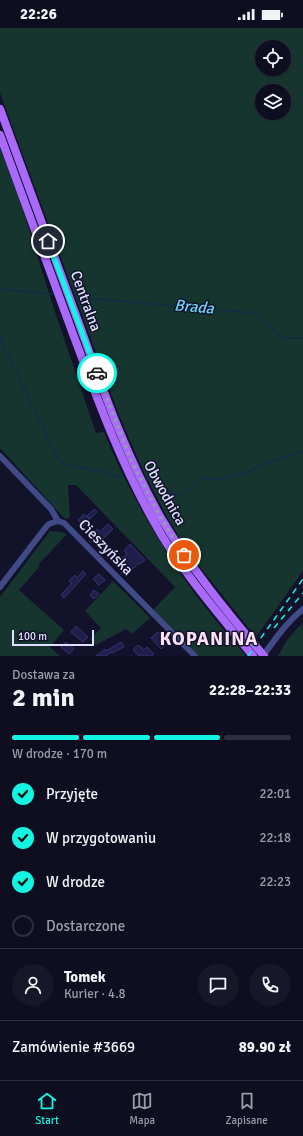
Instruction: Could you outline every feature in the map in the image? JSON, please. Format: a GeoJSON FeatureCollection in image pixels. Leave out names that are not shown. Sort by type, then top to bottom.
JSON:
{"type":"FeatureCollection","features":[{"type":"Feature","properties":{"kind":"main road","name":"Centralna"},"geometry":{"type":"LineString","coordinates":[[0,109],[121,435]]}},
{"type":"Feature","properties":{"kind":"main road","name":"Centralna"},"geometry":{"type":"LineString","coordinates":[[0,135],[110,434]]}},
{"type":"Feature","properties":{"kind":"main road","name":"Obwodnica"},"geometry":{"type":"LineString","coordinates":[[110,434],[136,489],[155,524],[178,559],[205,596],[245,640],[263,656]]}},
{"type":"Feature","properties":{"kind":"main road","name":"Obwodnica"},"geometry":{"type":"LineString","coordinates":[[121,435],[131,460],[148,493],[184,555],[245,640],[253,656]]}},
{"type":"Feature","properties":{"kind":"street","name":"Cieszyńska"},"geometry":{"type":"LineString","coordinates":[[0,456],[51,509],[58,521],[64,523],[194,656]]}},
{"type":"Feature","properties":{"kind":"street"},"geometry":{"type":"LineString","coordinates":[[0,587],[46,527],[49,524],[58,521]]}},
{"type":"Feature","properties":{"kind":"street"},"geometry":{"type":"LineString","coordinates":[[263,656],[284,628],[303,609]]}},
{"type":"Feature","properties":{"kind":"green space"},"geometry":{"type":"Polygon","coordinates":[[[0,28],[303,28],[303,571],[256,637],[191,556],[168,519],[145,475],[119,415],[0,93],[0,28]]]}},
{"type":"Feature","properties":{"kind":"green space"},"geometry":{"type":"Polygon","coordinates":[[[0,147],[22,207],[54,309],[96,433],[104,432],[133,495],[169,556],[201,602],[245,656],[199,656],[153,610],[175,587],[76,485],[68,485],[70,517],[65,519],[0,448],[0,147]]]}},
{"type":"Feature","properties":{"kind":"green space"},"geometry":{"type":"Polygon","coordinates":[[[50,531],[67,534],[38,565],[40,566],[19,590],[64,630],[50,647],[60,656],[0,656],[0,597],[50,531]]]}},
{"type":"Feature","properties":{"kind":"green space"},"geometry":{"type":"Polygon","coordinates":[[[113,581],[150,618],[132,634],[126,629],[96,645],[90,639],[101,628],[85,611],[113,581]]]}},
{"type":"Feature","properties":{"kind":"green space"},"geometry":{"type":"Polygon","coordinates":[[[301,624],[303,627],[303,656],[278,656],[287,640],[301,624]]]}},
{"type":"Feature","properties":{"kind":"building"},"geometry":{"type":"Polygon","coordinates":[[[94,509],[97,512],[90,519],[87,516],[94,509]]]}},
{"type":"Feature","properties":{"kind":"building"},"geometry":{"type":"Polygon","coordinates":[[[84,514],[90,519],[83,526],[78,520],[84,514]]]}},
{"type":"Feature","properties":{"kind":"building"},"geometry":{"type":"Polygon","coordinates":[[[108,524],[113,529],[99,543],[91,535],[97,529],[100,532],[108,524]]]}},
{"type":"Feature","properties":{"kind":"building"},"geometry":{"type":"Polygon","coordinates":[[[130,544],[145,560],[140,564],[139,563],[128,573],[118,562],[127,554],[124,551],[130,544]]]}},
{"type":"Feature","properties":{"kind":"building"},"geometry":{"type":"Polygon","coordinates":[[[83,571],[86,574],[64,598],[61,595],[72,583],[69,581],[75,575],[77,578],[83,571]]]}},
{"type":"Feature","properties":{"kind":"building"},"geometry":{"type":"Polygon","coordinates":[[[99,574],[105,580],[99,585],[93,579],[99,574]]]}},
{"type":"Feature","properties":{"kind":"building"},"geometry":{"type":"Polygon","coordinates":[[[94,590],[99,594],[94,599],[90,595],[94,590]]]}},
{"type":"Feature","properties":{"kind":"building"},"geometry":{"type":"Polygon","coordinates":[[[76,626],[88,637],[83,642],[71,632],[76,626]]]}},
{"type":"Feature","properties":{"kind":"building"},"geometry":{"type":"Polygon","coordinates":[[[158,632],[168,642],[161,649],[151,638],[158,632]]]}},
{"type":"Feature","properties":{"kind":"building"},"geometry":{"type":"Polygon","coordinates":[[[66,642],[74,649],[69,654],[61,647],[66,642]]]}},
{"type":"Feature","properties":{"kind":"building"},"geometry":{"type":"Polygon","coordinates":[[[121,642],[124,647],[112,653],[111,652],[106,656],[96,656],[105,649],[106,651],[121,642]]]}},
{"type":"Feature","properties":{"kind":"building"},"geometry":{"type":"Polygon","coordinates":[[[138,645],[144,650],[147,647],[154,654],[152,656],[138,655],[133,650],[138,645]]]}},
{"type":"Feature","properties":{"kind":"waterway","name":"Brada"},"geometry":{"type":"LineString","coordinates":[[0,289],[52,294]]}},
{"type":"Feature","properties":{"kind":"waterway","name":"Brada"},"geometry":{"type":"LineString","coordinates":[[75,297],[254,313],[282,338],[303,338]]}},
{"type":"Feature","properties":{"kind":"waterway"},"geometry":{"type":"LineString","coordinates":[[0,337],[54,451],[62,463],[118,476]]}},
{"type":"Feature","properties":{"kind":"waterway"},"geometry":{"type":"LineString","coordinates":[[153,485],[174,492],[179,497],[201,478],[221,479],[244,473],[277,459],[303,451]]}},
{"type":"Feature","properties":{"kind":"railway"},"geometry":{"type":"LineString","coordinates":[[248,656],[303,579]]}},
{"type":"Feature","properties":{"kind":"railway"},"geometry":{"type":"LineString","coordinates":[[274,628],[303,593]]}},
{"type":"Feature","properties":{"kind":"way so far"},"geometry":{"type":"LineString","coordinates":[[97,373],[131,460],[161,518],[184,555]]}},
{"type":"Feature","properties":{"kind":"district","name":"KOPANINA"},"geometry":{"type":"Point","coordinates":[209,639]}},
{"type":"Feature","properties":{"kind":"route"},"geometry":{"type":"LineString","coordinates":[[48,241],[97,373]]}}]}
